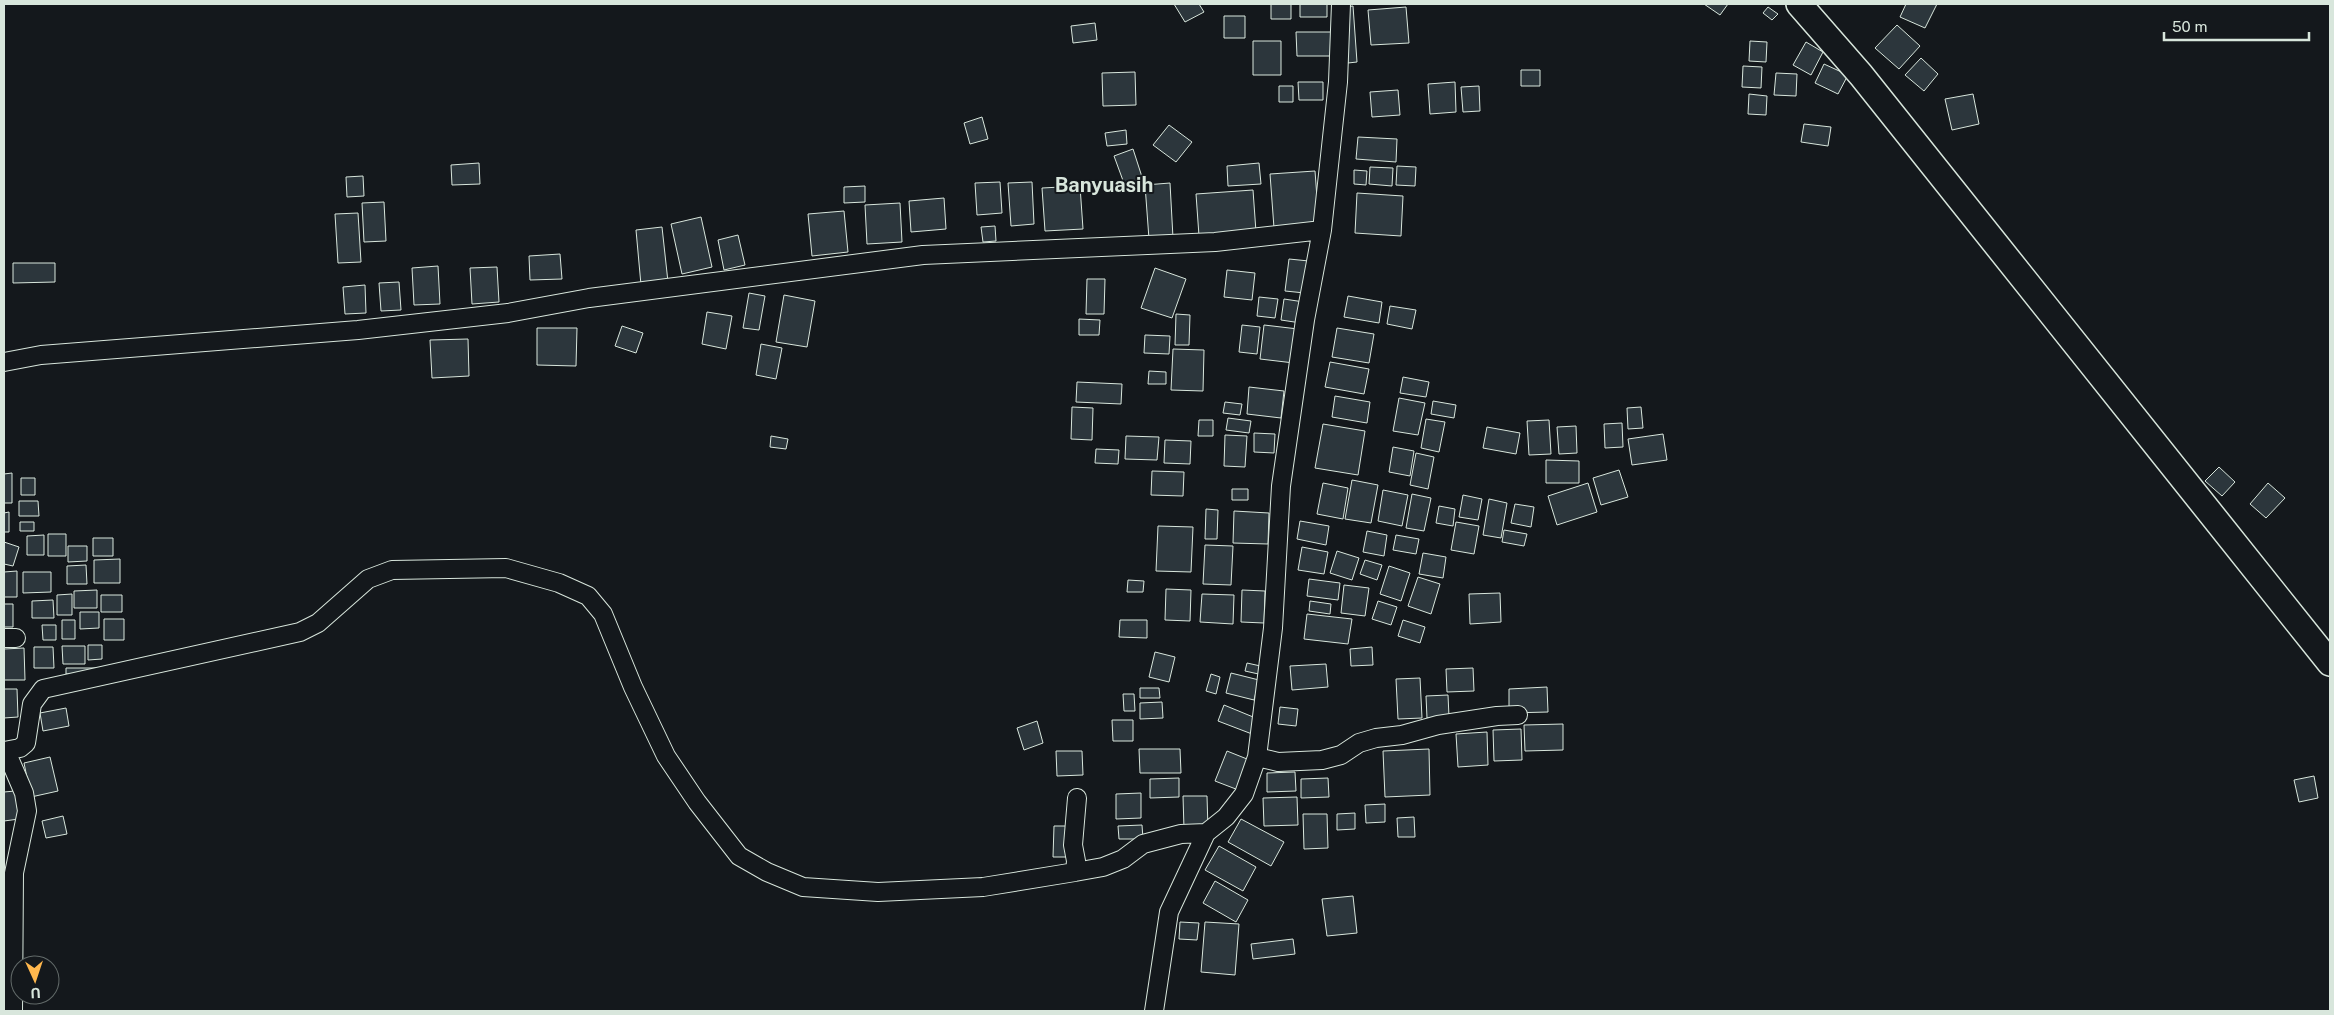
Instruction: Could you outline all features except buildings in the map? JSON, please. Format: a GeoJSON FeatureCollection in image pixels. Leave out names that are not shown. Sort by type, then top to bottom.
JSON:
{"type":"FeatureCollection","features":[{"type":"Feature","properties":{"kind":"street"},"geometry":{"type":"LineString","coordinates":[[1154,1011],[1169,912],[1206,833],[1226,817],[1244,794],[1257,757],[1273,628],[1281,486],[1305,320],[1322,230],[1338,82],[1341,4]]}},
{"type":"Feature","properties":{"kind":"street"},"geometry":{"type":"LineString","coordinates":[[1799,4],[1879,98],[2330,663]]}},
{"type":"Feature","properties":{"kind":"street"},"geometry":{"type":"LineString","coordinates":[[4,362],[41,355],[358,330],[508,313],[590,298],[923,256],[1215,242],[1322,230]]}},
{"type":"Feature","properties":{"kind":"street"},"geometry":{"type":"LineString","coordinates":[[13,1011],[14,873],[27,811],[24,793],[5,751],[20,748],[26,743],[32,704],[43,689],[300,632],[318,623],[368,578],[392,570],[506,568],[559,583],[588,596],[604,614],[633,687],[666,756],[697,802],[740,856],[767,872],[803,886],[878,892],[983,887],[1102,867],[1123,859],[1143,844],[1181,834],[1206,833]]}},
{"type":"Feature","properties":{"kind":"street"},"geometry":{"type":"LineString","coordinates":[[1257,757],[1278,762],[1322,760],[1341,754],[1360,743],[1376,738],[1402,735],[1438,725],[1497,716],[1518,715]]}},
{"type":"Feature","properties":{"kind":"street"},"geometry":{"type":"LineString","coordinates":[[1075,872],[1076,861],[1073,845],[1077,798]]}},
{"type":"Feature","properties":{"kind":"district","name":"Banyuasih"},"geometry":{"type":"Point","coordinates":[1104,185]}}]}
